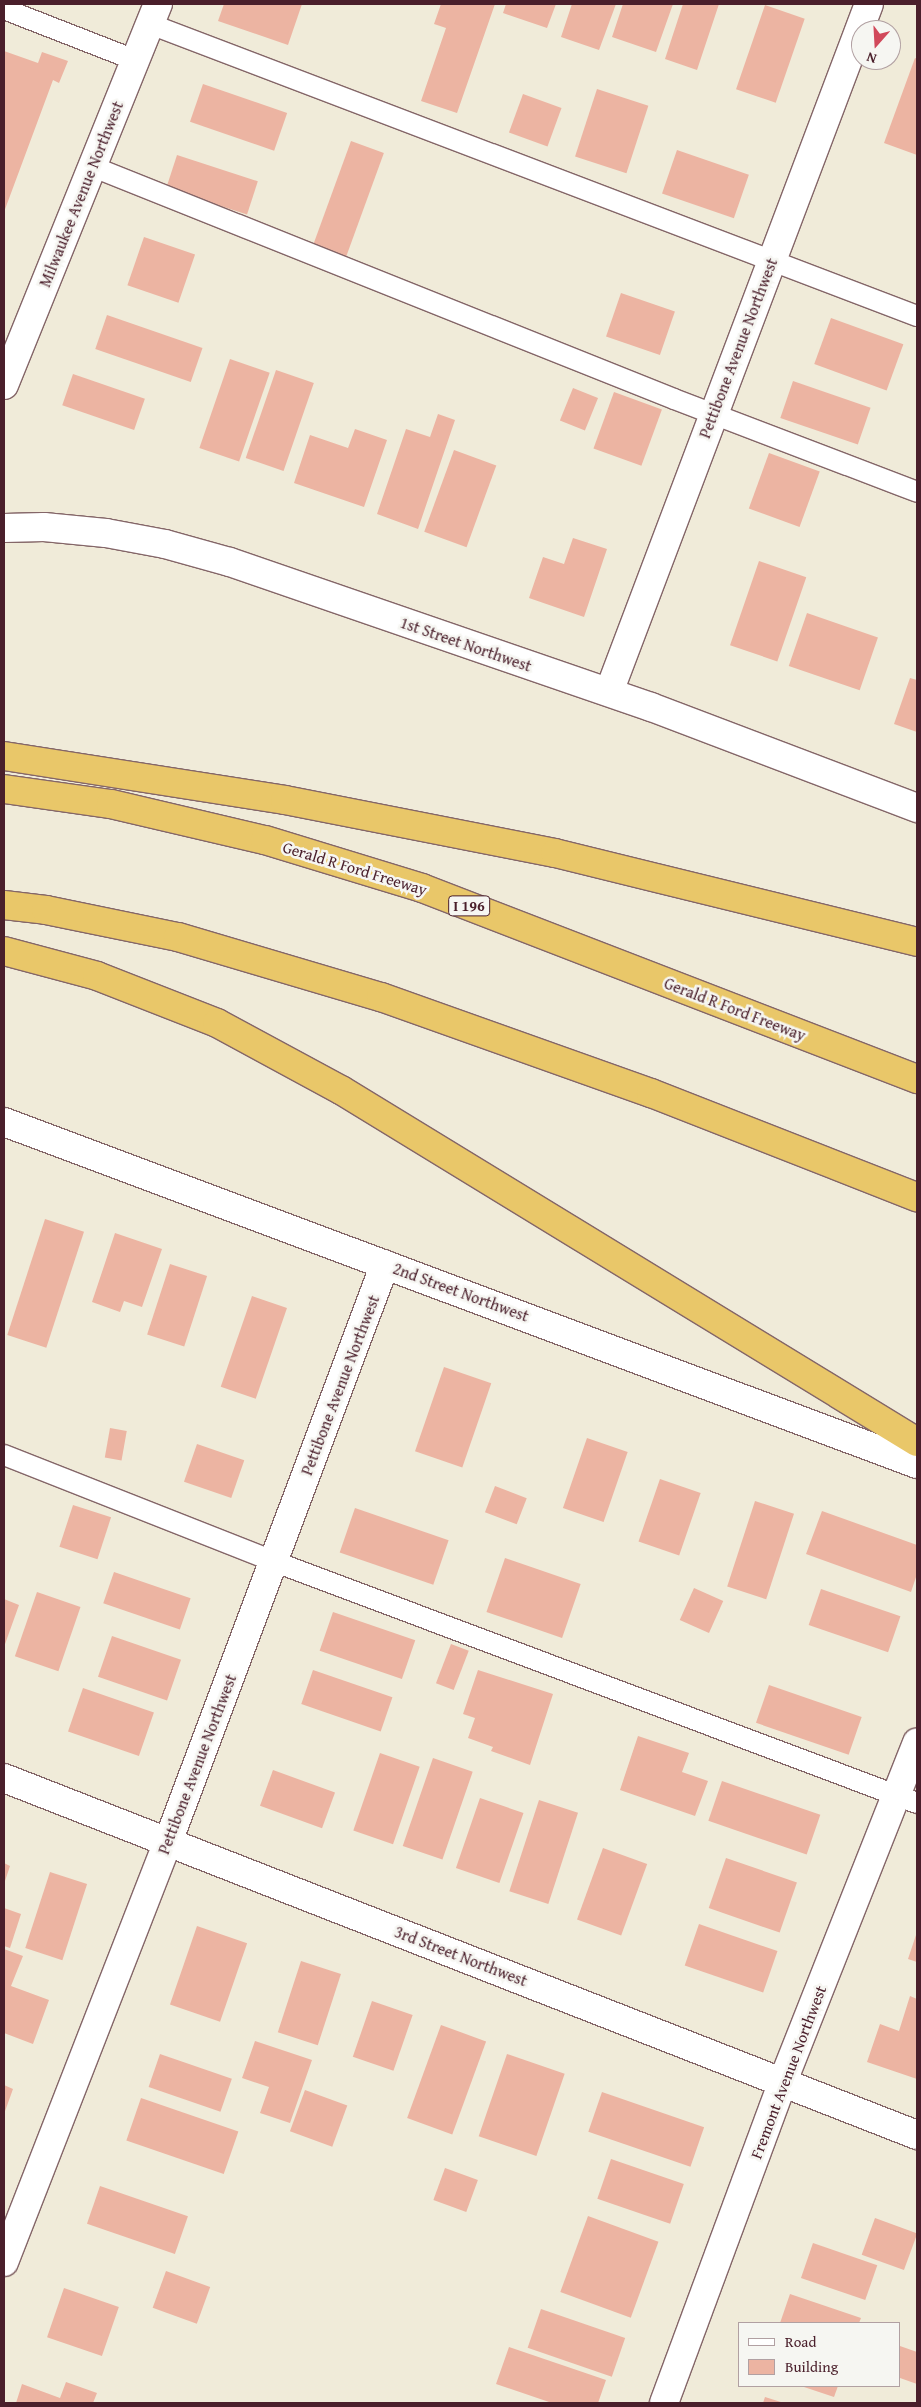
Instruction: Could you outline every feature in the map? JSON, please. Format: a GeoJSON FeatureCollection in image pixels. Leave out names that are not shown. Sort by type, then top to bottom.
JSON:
{"type":"FeatureCollection","features":[{"type":"Feature","properties":{"kind":"highway"},"geometry":{"type":"LineString","coordinates":[[4,756],[285,800],[555,853],[917,942]]}},
{"type":"Feature","properties":{"kind":"highway","name":"Gerald R Ford Freeway"},"geometry":{"type":"LineString","coordinates":[[4,789],[111,804],[264,840],[422,888],[917,1079]]}},
{"type":"Feature","properties":{"kind":"highway"},"geometry":{"type":"LineString","coordinates":[[4,905],[46,910],[178,937],[381,997],[651,1093],[917,1197]]}},
{"type":"Feature","properties":{"kind":"highway"},"geometry":{"type":"LineString","coordinates":[[4,951],[97,976],[217,1023],[333,1086],[917,1442]]}},
{"type":"Feature","properties":{"kind":"street","name":"Pettibone Avenue Northwest"},"geometry":{"type":"LineString","coordinates":[[609,692],[869,4]]}},
{"type":"Feature","properties":{"kind":"street","name":"Milwaukee Avenue Northwest"},"geometry":{"type":"LineString","coordinates":[[4,385],[154,14]]}},
{"type":"Feature","properties":{"kind":"street","name":"1st Street Northwest"},"geometry":{"type":"LineString","coordinates":[[4,528],[44,527],[106,533],[165,544],[230,562],[609,692],[917,808]]}},
{"type":"Feature","properties":{"kind":"street","name":"2nd Street Northwest"},"geometry":{"type":"LineString","coordinates":[[4,1122],[917,1464]]}},
{"type":"Feature","properties":{"kind":"street","name":"Pettibone Avenue Northwest"},"geometry":{"type":"LineString","coordinates":[[4,2262],[168,1842],[386,1264]]}},
{"type":"Feature","properties":{"kind":"street","name":"Fremont Avenue Northwest"},"geometry":{"type":"LineString","coordinates":[[664,2403],[784,2081],[907,1799],[917,1744]]}},
{"type":"Feature","properties":{"kind":"street","name":"3rd Street Northwest"},"geometry":{"type":"LineString","coordinates":[[4,1778],[784,2081],[917,2135]]}},
{"type":"Feature","properties":{"kind":"lane"},"geometry":{"type":"LineString","coordinates":[[4,9],[135,60]]}},
{"type":"Feature","properties":{"kind":"lane"},"geometry":{"type":"LineString","coordinates":[[154,14],[771,261],[917,316]]}},
{"type":"Feature","properties":{"kind":"lane"},"geometry":{"type":"LineString","coordinates":[[91,166],[713,415],[917,492]]}},
{"type":"Feature","properties":{"kind":"lane"},"geometry":{"type":"LineString","coordinates":[[4,1455],[274,1561],[907,1799]]}},
{"type":"Feature","properties":{"kind":"building"},"geometry":{"type":"Polygon","coordinates":[[[224,4],[302,4],[288,45],[218,21],[224,4]]]}},
{"type":"Feature","properties":{"kind":"building"},"geometry":{"type":"Polygon","coordinates":[[[441,4],[495,4],[457,113],[421,101],[446,28],[434,24],[441,4]]]}},
{"type":"Feature","properties":{"kind":"building"},"geometry":{"type":"Polygon","coordinates":[[[506,4],[556,4],[547,28],[503,13],[506,4]]]}},
{"type":"Feature","properties":{"kind":"building"},"geometry":{"type":"Polygon","coordinates":[[[572,4],[616,4],[599,50],[561,37],[572,4]]]}},
{"type":"Feature","properties":{"kind":"building"},"geometry":{"type":"Polygon","coordinates":[[[623,4],[673,4],[656,52],[612,37],[623,4]]]}},
{"type":"Feature","properties":{"kind":"building"},"geometry":{"type":"Polygon","coordinates":[[[683,4],[719,4],[697,70],[665,59],[683,4]]]}},
{"type":"Feature","properties":{"kind":"building"},"geometry":{"type":"Polygon","coordinates":[[[765,5],[805,19],[776,103],[736,89],[765,5]]]}},
{"type":"Feature","properties":{"kind":"building"},"geometry":{"type":"Polygon","coordinates":[[[4,51],[38,63],[42,52],[68,61],[59,83],[53,80],[4,212],[4,51]]]}},
{"type":"Feature","properties":{"kind":"building"},"geometry":{"type":"Polygon","coordinates":[[[915,58],[917,59],[917,155],[884,143],[915,58]]]}},
{"type":"Feature","properties":{"kind":"building"},"geometry":{"type":"Polygon","coordinates":[[[203,84],[287,113],[274,151],[190,122],[203,84]]]}},
{"type":"Feature","properties":{"kind":"building"},"geometry":{"type":"Polygon","coordinates":[[[597,89],[648,106],[626,173],[575,157],[597,89]]]}},
{"type":"Feature","properties":{"kind":"building"},"geometry":{"type":"Polygon","coordinates":[[[523,94],[562,108],[548,147],[509,133],[523,94]]]}},
{"type":"Feature","properties":{"kind":"building"},"geometry":{"type":"Polygon","coordinates":[[[351,141],[384,153],[346,257],[313,245],[351,141]]]}},
{"type":"Feature","properties":{"kind":"building"},"geometry":{"type":"Polygon","coordinates":[[[677,150],[749,175],[734,218],[662,193],[677,150]]]}},
{"type":"Feature","properties":{"kind":"building"},"geometry":{"type":"Polygon","coordinates":[[[177,155],[258,181],[247,215],[166,188],[177,155]]]}},
{"type":"Feature","properties":{"kind":"building"},"geometry":{"type":"Polygon","coordinates":[[[144,237],[195,255],[178,303],[127,285],[144,237]]]}},
{"type":"Feature","properties":{"kind":"building"},"geometry":{"type":"Polygon","coordinates":[[[621,293],[675,312],[660,355],[606,336],[621,293]]]}},
{"type":"Feature","properties":{"kind":"building"},"geometry":{"type":"Polygon","coordinates":[[[107,315],[202,348],[191,382],[95,349],[107,315]]]}},
{"type":"Feature","properties":{"kind":"building"},"geometry":{"type":"Polygon","coordinates":[[[831,318],[903,344],[887,390],[814,364],[831,318]]]}},
{"type":"Feature","properties":{"kind":"building"},"geometry":{"type":"Polygon","coordinates":[[[230,359],[270,373],[239,462],[199,448],[230,359]]]}},
{"type":"Feature","properties":{"kind":"building"},"geometry":{"type":"Polygon","coordinates":[[[276,370],[314,383],[284,471],[246,458],[276,370]]]}},
{"type":"Feature","properties":{"kind":"building"},"geometry":{"type":"Polygon","coordinates":[[[73,374],[145,399],[134,430],[62,405],[73,374]]]}},
{"type":"Feature","properties":{"kind":"building"},"geometry":{"type":"Polygon","coordinates":[[[793,381],[871,408],[858,445],[780,418],[793,381]]]}},
{"type":"Feature","properties":{"kind":"building"},"geometry":{"type":"Polygon","coordinates":[[[573,388],[598,398],[585,431],[560,420],[573,388]]]}},
{"type":"Feature","properties":{"kind":"building"},"geometry":{"type":"Polygon","coordinates":[[[614,392],[662,409],[641,466],[593,448],[614,392]]]}},
{"type":"Feature","properties":{"kind":"building"},"geometry":{"type":"Polygon","coordinates":[[[438,414],[455,420],[418,529],[377,514],[406,429],[430,437],[438,414]]]}},
{"type":"Feature","properties":{"kind":"building"},"geometry":{"type":"Polygon","coordinates":[[[355,429],[387,440],[364,507],[294,483],[310,435],[348,448],[355,429]]]}},
{"type":"Feature","properties":{"kind":"building"},"geometry":{"type":"Polygon","coordinates":[[[454,450],[496,465],[467,547],[424,532],[454,450]]]}},
{"type":"Feature","properties":{"kind":"building"},"geometry":{"type":"Polygon","coordinates":[[[769,453],[820,471],[800,527],[749,508],[769,453]]]}},
{"type":"Feature","properties":{"kind":"building"},"geometry":{"type":"Polygon","coordinates":[[[573,538],[607,549],[584,617],[529,598],[543,557],[564,564],[573,538]]]}},
{"type":"Feature","properties":{"kind":"building"},"geometry":{"type":"Polygon","coordinates":[[[759,561],[806,577],[777,661],[730,645],[759,561]]]}},
{"type":"Feature","properties":{"kind":"building"},"geometry":{"type":"Polygon","coordinates":[[[807,613],[878,637],[860,690],[789,666],[807,613]]]}},
{"type":"Feature","properties":{"kind":"building"},"geometry":{"type":"Polygon","coordinates":[[[910,678],[917,680],[917,732],[894,724],[910,678]]]}},
{"type":"Feature","properties":{"kind":"building"},"geometry":{"type":"Polygon","coordinates":[[[45,1219],[84,1232],[46,1348],[7,1335],[45,1219]]]}},
{"type":"Feature","properties":{"kind":"building"},"geometry":{"type":"Polygon","coordinates":[[[115,1233],[162,1249],[142,1307],[124,1301],[120,1312],[92,1302],[115,1233]]]}},
{"type":"Feature","properties":{"kind":"building"},"geometry":{"type":"Polygon","coordinates":[[[170,1264],[207,1276],[184,1346],[147,1334],[170,1264]]]}},
{"type":"Feature","properties":{"kind":"building"},"geometry":{"type":"Polygon","coordinates":[[[252,1296],[287,1308],[256,1399],[221,1387],[252,1296]]]}},
{"type":"Feature","properties":{"kind":"building"},"geometry":{"type":"Polygon","coordinates":[[[444,1367],[491,1383],[462,1467],[415,1451],[444,1367]]]}},
{"type":"Feature","properties":{"kind":"building"},"geometry":{"type":"Polygon","coordinates":[[[110,1428],[127,1431],[122,1460],[105,1458],[110,1428]]]}},
{"type":"Feature","properties":{"kind":"building"},"geometry":{"type":"Polygon","coordinates":[[[587,1438],[628,1452],[604,1522],[563,1508],[587,1438]]]}},
{"type":"Feature","properties":{"kind":"building"},"geometry":{"type":"Polygon","coordinates":[[[197,1444],[244,1460],[231,1498],[184,1482],[197,1444]]]}},
{"type":"Feature","properties":{"kind":"building"},"geometry":{"type":"Polygon","coordinates":[[[660,1479],[701,1493],[679,1555],[639,1541],[660,1479]]]}},
{"type":"Feature","properties":{"kind":"building"},"geometry":{"type":"Polygon","coordinates":[[[495,1486],[527,1498],[517,1524],[485,1512],[495,1486]]]}},
{"type":"Feature","properties":{"kind":"building"},"geometry":{"type":"Polygon","coordinates":[[[755,1501],[794,1514],[766,1599],[727,1587],[755,1501]]]}},
{"type":"Feature","properties":{"kind":"building"},"geometry":{"type":"Polygon","coordinates":[[[73,1505],[111,1517],[97,1559],[59,1547],[73,1505]]]}},
{"type":"Feature","properties":{"kind":"building"},"geometry":{"type":"Polygon","coordinates":[[[355,1508],[449,1540],[433,1585],[340,1552],[355,1508]]]}},
{"type":"Feature","properties":{"kind":"building"},"geometry":{"type":"Polygon","coordinates":[[[822,1511],[917,1545],[917,1574],[911,1592],[806,1554],[822,1511]]]}},
{"type":"Feature","properties":{"kind":"building"},"geometry":{"type":"Polygon","coordinates":[[[505,1558],[581,1584],[562,1638],[486,1612],[505,1558]]]}},
{"type":"Feature","properties":{"kind":"building"},"geometry":{"type":"Polygon","coordinates":[[[114,1572],[191,1598],[180,1630],[103,1603],[114,1572]]]}},
{"type":"Feature","properties":{"kind":"building"},"geometry":{"type":"Polygon","coordinates":[[[694,1588],[723,1601],[709,1633],[680,1620],[694,1588]]]}},
{"type":"Feature","properties":{"kind":"building"},"geometry":{"type":"Polygon","coordinates":[[[821,1589],[900,1616],[888,1652],[809,1625],[821,1589]]]}},
{"type":"Feature","properties":{"kind":"building"},"geometry":{"type":"Polygon","coordinates":[[[37,1592],[80,1607],[58,1671],[15,1656],[37,1592]]]}},
{"type":"Feature","properties":{"kind":"building"},"geometry":{"type":"Polygon","coordinates":[[[4,1599],[19,1605],[4,1647],[4,1599]]]}},
{"type":"Feature","properties":{"kind":"building"},"geometry":{"type":"Polygon","coordinates":[[[333,1612],[415,1640],[402,1679],[320,1651],[333,1612]]]}},
{"type":"Feature","properties":{"kind":"building"},"geometry":{"type":"Polygon","coordinates":[[[112,1636],[181,1660],[167,1700],[98,1677],[112,1636]]]}},
{"type":"Feature","properties":{"kind":"building"},"geometry":{"type":"Polygon","coordinates":[[[451,1644],[469,1651],[454,1690],[436,1683],[451,1644]]]}},
{"type":"Feature","properties":{"kind":"building"},"geometry":{"type":"Polygon","coordinates":[[[313,1670],[392,1697],[381,1731],[301,1704],[313,1670]]]}},
{"type":"Feature","properties":{"kind":"building"},"geometry":{"type":"Polygon","coordinates":[[[478,1670],[553,1694],[530,1765],[491,1751],[493,1747],[468,1738],[475,1718],[463,1714],[478,1670]]]}},
{"type":"Feature","properties":{"kind":"building"},"geometry":{"type":"Polygon","coordinates":[[[769,1685],[862,1717],[849,1755],[756,1723],[769,1685]]]}},
{"type":"Feature","properties":{"kind":"building"},"geometry":{"type":"Polygon","coordinates":[[[83,1688],[154,1712],[139,1756],[68,1731],[83,1688]]]}},
{"type":"Feature","properties":{"kind":"building"},"geometry":{"type":"Polygon","coordinates":[[[638,1736],[689,1753],[682,1772],[708,1781],[695,1816],[620,1790],[638,1736]]]}},
{"type":"Feature","properties":{"kind":"building"},"geometry":{"type":"Polygon","coordinates":[[[380,1753],[420,1767],[393,1844],[353,1831],[380,1753]]]}},
{"type":"Feature","properties":{"kind":"building"},"geometry":{"type":"Polygon","coordinates":[[[433,1758],[473,1772],[442,1860],[403,1846],[433,1758]]]}},
{"type":"Feature","properties":{"kind":"building"},"geometry":{"type":"Polygon","coordinates":[[[273,1770],[335,1793],[322,1828],[260,1806],[273,1770]]]}},
{"type":"Feature","properties":{"kind":"building"},"geometry":{"type":"Polygon","coordinates":[[[722,1781],[820,1815],[807,1855],[708,1821],[722,1781]]]}},
{"type":"Feature","properties":{"kind":"building"},"geometry":{"type":"Polygon","coordinates":[[[480,1798],[523,1813],[499,1883],[456,1868],[480,1798]]]}},
{"type":"Feature","properties":{"kind":"building"},"geometry":{"type":"Polygon","coordinates":[[[539,1800],[578,1813],[548,1904],[509,1891],[539,1800]]]}},
{"type":"Feature","properties":{"kind":"building"},"geometry":{"type":"Polygon","coordinates":[[[603,1848],[647,1864],[621,1935],[577,1919],[603,1848]]]}},
{"type":"Feature","properties":{"kind":"building"},"geometry":{"type":"Polygon","coordinates":[[[726,1858],[797,1882],[780,1933],[709,1908],[726,1858]]]}},
{"type":"Feature","properties":{"kind":"building"},"geometry":{"type":"Polygon","coordinates":[[[4,1863],[10,1866],[4,1884],[4,1863]]]}},
{"type":"Feature","properties":{"kind":"building"},"geometry":{"type":"Polygon","coordinates":[[[50,1872],[87,1884],[62,1960],[25,1948],[50,1872]]]}},
{"type":"Feature","properties":{"kind":"building"},"geometry":{"type":"Polygon","coordinates":[[[4,1908],[21,1914],[10,1948],[4,1946],[4,1908]]]}},
{"type":"Feature","properties":{"kind":"building"},"geometry":{"type":"Polygon","coordinates":[[[699,1924],[777,1951],[763,1993],[685,1966],[699,1924]]]}},
{"type":"Feature","properties":{"kind":"building"},"geometry":{"type":"Polygon","coordinates":[[[197,1926],[247,1943],[220,2022],[170,2004],[197,1926]]]}},
{"type":"Feature","properties":{"kind":"building"},"geometry":{"type":"Polygon","coordinates":[[[917,1932],[917,1962],[908,1959],[917,1932]]]}},
{"type":"Feature","properties":{"kind":"building"},"geometry":{"type":"Polygon","coordinates":[[[4,1949],[23,1956],[11,1986],[49,2000],[33,2044],[4,2033],[4,1949]]]}},
{"type":"Feature","properties":{"kind":"building"},"geometry":{"type":"Polygon","coordinates":[[[301,1961],[341,1974],[318,2045],[278,2032],[301,1961]]]}},
{"type":"Feature","properties":{"kind":"building"},"geometry":{"type":"Polygon","coordinates":[[[910,1996],[917,1999],[917,2079],[867,2062],[880,2024],[899,2031],[910,1996]]]}},
{"type":"Feature","properties":{"kind":"building"},"geometry":{"type":"Polygon","coordinates":[[[372,2001],[413,2015],[393,2071],[353,2057],[372,2001]]]}},
{"type":"Feature","properties":{"kind":"building"},"geometry":{"type":"Polygon","coordinates":[[[441,2025],[486,2041],[452,2134],[407,2118],[441,2025]]]}},
{"type":"Feature","properties":{"kind":"building"},"geometry":{"type":"Polygon","coordinates":[[[255,2041],[312,2060],[290,2123],[260,2113],[269,2087],[242,2078],[255,2041]]]}},
{"type":"Feature","properties":{"kind":"building"},"geometry":{"type":"Polygon","coordinates":[[[160,2054],[232,2079],[220,2112],[149,2087],[160,2054]]]}},
{"type":"Feature","properties":{"kind":"building"},"geometry":{"type":"Polygon","coordinates":[[[507,2054],[565,2074],[536,2156],[479,2136],[507,2054]]]}},
{"type":"Feature","properties":{"kind":"building"},"geometry":{"type":"Polygon","coordinates":[[[4,2085],[13,2089],[4,2114],[4,2085]]]}},
{"type":"Feature","properties":{"kind":"building"},"geometry":{"type":"Polygon","coordinates":[[[305,2090],[347,2105],[332,2147],[290,2131],[305,2090]]]}},
{"type":"Feature","properties":{"kind":"building"},"geometry":{"type":"Polygon","coordinates":[[[602,2092],[704,2127],[690,2167],[588,2132],[602,2092]]]}},
{"type":"Feature","properties":{"kind":"building"},"geometry":{"type":"Polygon","coordinates":[[[141,2098],[238,2132],[224,2174],[126,2141],[141,2098]]]}},
{"type":"Feature","properties":{"kind":"building"},"geometry":{"type":"Polygon","coordinates":[[[611,2159],[684,2184],[670,2224],[597,2199],[611,2159]]]}},
{"type":"Feature","properties":{"kind":"building"},"geometry":{"type":"Polygon","coordinates":[[[445,2168],[478,2180],[466,2212],[433,2200],[445,2168]]]}},
{"type":"Feature","properties":{"kind":"building"},"geometry":{"type":"Polygon","coordinates":[[[100,2186],[188,2216],[175,2254],[87,2224],[100,2186]]]}},
{"type":"Feature","properties":{"kind":"building"},"geometry":{"type":"Polygon","coordinates":[[[588,2216],[658,2242],[631,2318],[560,2292],[588,2216]]]}},
{"type":"Feature","properties":{"kind":"building"},"geometry":{"type":"Polygon","coordinates":[[[875,2218],[917,2233],[904,2270],[862,2255],[875,2218]]]}},
{"type":"Feature","properties":{"kind":"building"},"geometry":{"type":"Polygon","coordinates":[[[813,2243],[877,2265],[865,2300],[801,2278],[813,2243]]]}},
{"type":"Feature","properties":{"kind":"building"},"geometry":{"type":"Polygon","coordinates":[[[166,2271],[210,2287],[197,2324],[153,2308],[166,2271]]]}},
{"type":"Feature","properties":{"kind":"building"},"geometry":{"type":"Polygon","coordinates":[[[64,2288],[119,2307],[102,2356],[47,2337],[64,2288]]]}},
{"type":"Feature","properties":{"kind":"building"},"geometry":{"type":"Polygon","coordinates":[[[790,2294],[861,2318],[859,2322],[780,2322],[790,2294]]]}},
{"type":"Feature","properties":{"kind":"building"},"geometry":{"type":"Polygon","coordinates":[[[541,2309],[625,2338],[612,2377],[528,2348],[541,2309]]]}},
{"type":"Feature","properties":{"kind":"building"},"geometry":{"type":"Polygon","coordinates":[[[901,2346],[917,2352],[917,2384],[901,2378],[901,2346]]]}},
{"type":"Feature","properties":{"kind":"building"},"geometry":{"type":"Polygon","coordinates":[[[509,2347],[606,2380],[598,2403],[552,2403],[496,2384],[509,2347]]]}},
{"type":"Feature","properties":{"kind":"building"},"geometry":{"type":"Polygon","coordinates":[[[66,2382],[97,2393],[93,2403],[16,2403],[22,2384],[60,2398],[66,2382]]]}},
{"type":"Feature","properties":{"kind":"building"},"geometry":{"type":"Polygon","coordinates":[[[804,2387],[838,2387],[834,2397],[804,2387]]]}},
{"type":"Feature","properties":{"kind":"building"},"geometry":{"type":"Polygon","coordinates":[[[765,2397],[784,2403],[763,2403],[765,2397]]]}}]}
